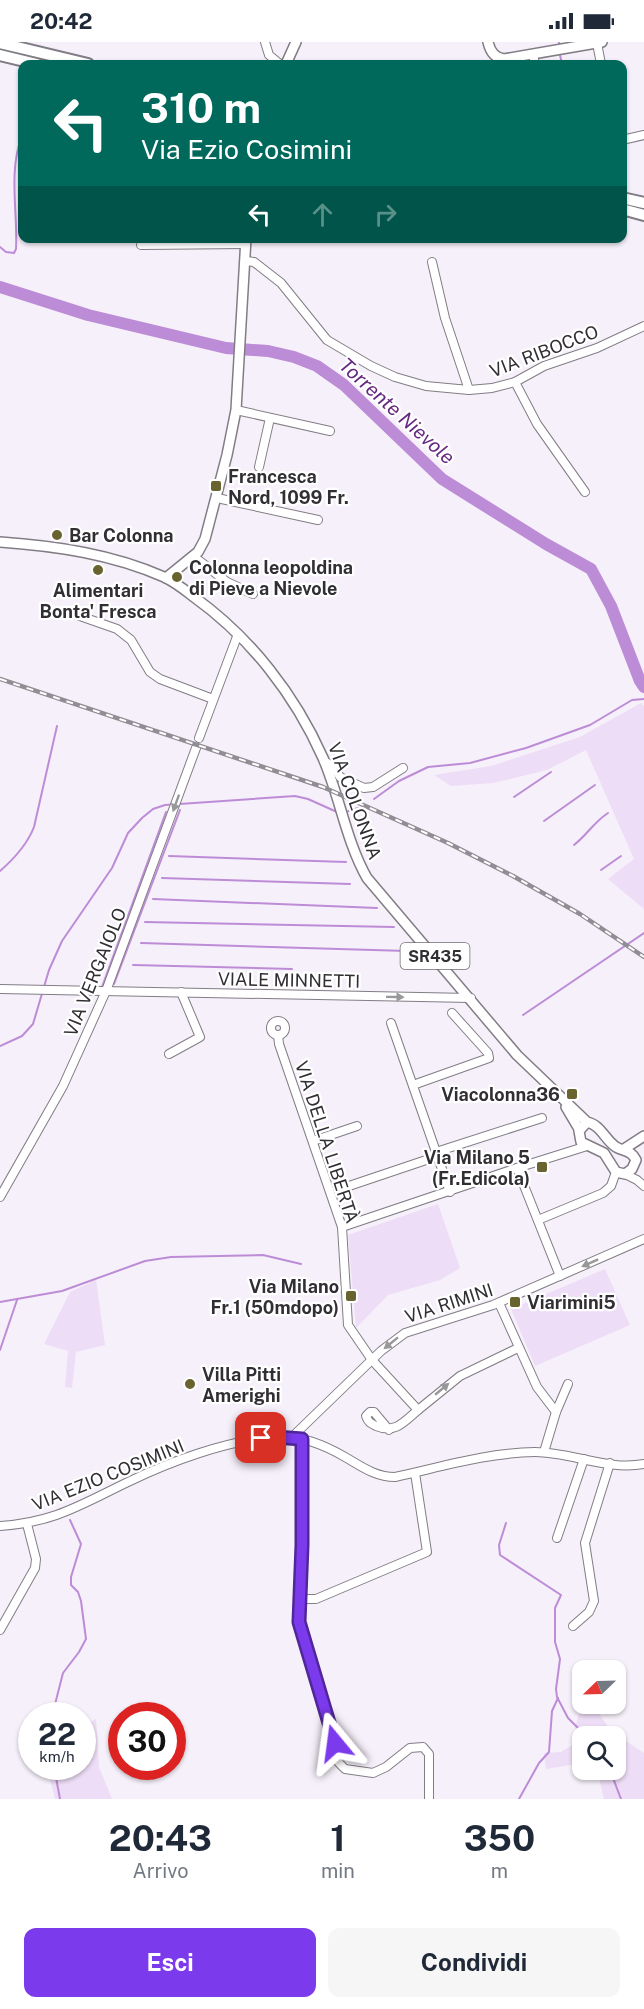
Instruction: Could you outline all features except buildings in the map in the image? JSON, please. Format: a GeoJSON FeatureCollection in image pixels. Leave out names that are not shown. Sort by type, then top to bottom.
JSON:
{"type":"FeatureCollection","features":[{"type":"Feature","properties":{"kind":"highway"},"geometry":{"type":"LineString","coordinates":[[0,43],[71,60]]}},
{"type":"Feature","properties":{"kind":"highway"},"geometry":{"type":"LineString","coordinates":[[0,55],[21,60]]}},
{"type":"Feature","properties":{"kind":"highway"},"geometry":{"type":"LineString","coordinates":[[627,199],[644,203]]}},
{"type":"Feature","properties":{"kind":"highway"},"geometry":{"type":"LineString","coordinates":[[627,210],[644,215]]}},
{"type":"Feature","properties":{"kind":"main road"},"geometry":{"type":"LineString","coordinates":[[288,60],[296,42]]}},
{"type":"Feature","properties":{"kind":"main road"},"geometry":{"type":"LineString","coordinates":[[489,42],[490,50],[499,58],[504,59],[533,54],[554,46],[599,42]]}},
{"type":"Feature","properties":{"kind":"main road"},"geometry":{"type":"LineString","coordinates":[[166,578],[193,556],[205,539],[212,519],[236,410],[246,243]]}},
{"type":"Feature","properties":{"kind":"main road","name":"SR435"},"geometry":{"type":"LineString","coordinates":[[0,542],[77,551],[113,559],[166,578]]}},
{"type":"Feature","properties":{"kind":"main road","name":"VIA COLONNA"},"geometry":{"type":"LineString","coordinates":[[166,578],[202,603],[238,634],[277,679],[296,706],[324,761],[336,778],[354,851],[367,878],[517,1055],[559,1094],[582,1129]]}},
{"type":"Feature","properties":{"kind":"main road","name":"SR435"},"geometry":{"type":"LineString","coordinates":[[621,1173],[604,1153],[581,1142],[582,1129],[596,1126],[613,1144],[629,1151],[638,1162]]}},
{"type":"Feature","properties":{"kind":"main road"},"geometry":{"type":"LineString","coordinates":[[624,1149],[644,1138]]}},
{"type":"Feature","properties":{"kind":"main road"},"geometry":{"type":"LineString","coordinates":[[621,1173],[638,1162],[644,1138]]}},
{"type":"Feature","properties":{"kind":"street"},"geometry":{"type":"LineString","coordinates":[[265,42],[269,56],[274,60]]}},
{"type":"Feature","properties":{"kind":"street"},"geometry":{"type":"LineString","coordinates":[[599,42],[601,60]]}},
{"type":"Feature","properties":{"kind":"street"},"geometry":{"type":"LineString","coordinates":[[533,54],[535,60]]}},
{"type":"Feature","properties":{"kind":"street"},"geometry":{"type":"LineString","coordinates":[[627,139],[644,135]]}},
{"type":"Feature","properties":{"kind":"street"},"geometry":{"type":"LineString","coordinates":[[141,245],[194,243]]}},
{"type":"Feature","properties":{"kind":"street","name":"VIA RIBOCCO"},"geometry":{"type":"LineString","coordinates":[[246,261],[255,262],[281,283],[327,340],[371,366],[395,377],[426,386],[469,390],[492,388],[515,382],[544,366],[597,348],[644,326]]}},
{"type":"Feature","properties":{"kind":"street"},"geometry":{"type":"LineString","coordinates":[[432,262],[445,318],[469,390]]}},
{"type":"Feature","properties":{"kind":"street"},"geometry":{"type":"LineString","coordinates":[[515,382],[537,424],[585,492]]}},
{"type":"Feature","properties":{"kind":"street"},"geometry":{"type":"LineString","coordinates":[[236,410],[330,431]]}},
{"type":"Feature","properties":{"kind":"street"},"geometry":{"type":"LineString","coordinates":[[259,467],[270,418]]}},
{"type":"Feature","properties":{"kind":"street"},"geometry":{"type":"LineString","coordinates":[[217,498],[318,520]]}},
{"type":"Feature","properties":{"kind":"street"},"geometry":{"type":"LineString","coordinates":[[193,556],[227,582],[253,594]]}},
{"type":"Feature","properties":{"kind":"street"},"geometry":{"type":"LineString","coordinates":[[76,615],[117,629],[131,640],[150,672],[160,679],[213,699]]}},
{"type":"Feature","properties":{"kind":"street"},"geometry":{"type":"LineString","coordinates":[[199,738],[238,634]]}},
{"type":"Feature","properties":{"kind":"street","name":"VIA VERGAIOLO"},"geometry":{"type":"LineString","coordinates":[[0,1197],[63,1086],[106,991],[196,748]]}},
{"type":"Feature","properties":{"kind":"street"},"geometry":{"type":"LineString","coordinates":[[336,778],[371,788],[403,768]]}},
{"type":"Feature","properties":{"kind":"street","name":"VIALE MINNETTI"},"geometry":{"type":"LineString","coordinates":[[0,989],[471,998]]}},
{"type":"Feature","properties":{"kind":"street"},"geometry":{"type":"LineString","coordinates":[[169,1054],[200,1036],[181,992]]}},
{"type":"Feature","properties":{"kind":"street"},"geometry":{"type":"LineString","coordinates":[[413,1085],[489,1058],[488,1053],[452,1013]]}},
{"type":"Feature","properties":{"kind":"street"},"geometry":{"type":"LineString","coordinates":[[391,1023],[450,1192]]}},
{"type":"Feature","properties":{"kind":"street","name":"VIA DELLA LIBERTÀ"},"geometry":{"type":"LineString","coordinates":[[278,1035],[279,1044],[342,1227],[348,1325],[372,1360],[418,1410]]}},
{"type":"Feature","properties":{"kind":"street"},"geometry":{"type":"LineString","coordinates":[[346,1187],[542,1118]]}},
{"type":"Feature","properties":{"kind":"street"},"geometry":{"type":"LineString","coordinates":[[313,1141],[357,1126]]}},
{"type":"Feature","properties":{"kind":"street"},"geometry":{"type":"LineString","coordinates":[[564,1153],[582,1129]]}},
{"type":"Feature","properties":{"kind":"street"},"geometry":{"type":"LineString","coordinates":[[342,1227],[587,1146]]}},
{"type":"Feature","properties":{"kind":"street"},"geometry":{"type":"LineString","coordinates":[[517,1168],[560,1276]]}},
{"type":"Feature","properties":{"kind":"street"},"geometry":{"type":"LineString","coordinates":[[538,1220],[603,1193],[621,1173],[644,1186]]}},
{"type":"Feature","properties":{"kind":"street","name":"VIA RIMINI"},"geometry":{"type":"LineString","coordinates":[[291,1438],[372,1360],[405,1333],[499,1303],[644,1239]]}},
{"type":"Feature","properties":{"kind":"street"},"geometry":{"type":"LineString","coordinates":[[499,1303],[537,1387],[556,1412]]}},
{"type":"Feature","properties":{"kind":"street"},"geometry":{"type":"LineString","coordinates":[[389,1430],[398,1428],[460,1376],[518,1348]]}},
{"type":"Feature","properties":{"kind":"street"},"geometry":{"type":"LineString","coordinates":[[543,1452],[568,1384]]}},
{"type":"Feature","properties":{"kind":"street","name":"VIA EZIO COSIMINI"},"geometry":{"type":"LineString","coordinates":[[0,1526],[27,1524],[78,1507],[180,1460],[248,1440],[275,1437],[302,1439],[323,1445],[378,1475],[395,1477],[469,1459],[543,1452],[627,1466],[644,1464]]}},
{"type":"Feature","properties":{"kind":"street"},"geometry":{"type":"LineString","coordinates":[[302,1439],[299,1622],[322,1703],[328,1716],[339,1763],[345,1769],[373,1773],[386,1767],[410,1748],[423,1747],[429,1754],[429,1799]]}},
{"type":"Feature","properties":{"kind":"street"},"geometry":{"type":"LineString","coordinates":[[557,1538],[584,1459]]}},
{"type":"Feature","properties":{"kind":"street"},"geometry":{"type":"LineString","coordinates":[[573,1626],[589,1612],[594,1601],[585,1543],[610,1463]]}},
{"type":"Feature","properties":{"kind":"street"},"geometry":{"type":"LineString","coordinates":[[299,1599],[316,1599],[427,1552],[415,1473]]}},
{"type":"Feature","properties":{"kind":"street"},"geometry":{"type":"LineString","coordinates":[[0,1630],[35,1568],[36,1559],[27,1524]]}},
{"type":"Feature","properties":{"kind":"shaded area"},"geometry":{"type":"Polygon","coordinates":[[[641,703],[644,706],[644,909],[608,879],[634,859],[586,750],[547,770],[493,783],[451,786],[434,775],[491,766],[580,737],[641,703]]]}},
{"type":"Feature","properties":{"kind":"shaded area"},"geometry":{"type":"Polygon","coordinates":[[[438,1204],[460,1268],[440,1280],[388,1295],[356,1328],[348,1235],[438,1204]]]}},
{"type":"Feature","properties":{"kind":"shaded area"},"geometry":{"type":"Polygon","coordinates":[[[605,1269],[630,1325],[535,1366],[511,1309],[605,1269]]]}},
{"type":"Feature","properties":{"kind":"shaded area"},"geometry":{"type":"Polygon","coordinates":[[[96,1280],[105,1345],[76,1352],[72,1388],[65,1387],[68,1351],[44,1344],[70,1292],[96,1280]]]}},
{"type":"Feature","properties":{"kind":"shaded area"},"geometry":{"type":"Polygon","coordinates":[[[579,1714],[599,1714],[608,1726],[576,1726],[579,1714]]]}},
{"type":"Feature","properties":{"kind":"shaded area"},"geometry":{"type":"Polygon","coordinates":[[[96,1719],[99,1767],[112,1799],[55,1799],[50,1780],[96,1780],[96,1719]]]}},
{"type":"Feature","properties":{"kind":"shaded area"},"geometry":{"type":"Polygon","coordinates":[[[626,1741],[644,1753],[644,1799],[604,1799],[599,1780],[626,1780],[626,1741]]]}},
{"type":"Feature","properties":{"kind":"shaded area"},"geometry":{"type":"Polygon","coordinates":[[[572,1745],[572,1765],[546,1769],[544,1753],[561,1752],[572,1745]]]}},
{"type":"Feature","properties":{"kind":"waterway"},"geometry":{"type":"LineString","coordinates":[[560,55],[561,60]]}},
{"type":"Feature","properties":{"kind":"waterway"},"geometry":{"type":"LineString","coordinates":[[0,247],[6,252],[14,253],[16,249],[14,178],[18,149]]}},
{"type":"Feature","properties":{"kind":"waterway","name":"Torrente Nievole"},"geometry":{"type":"LineString","coordinates":[[0,287],[88,315],[226,348],[268,351],[294,357],[317,366],[344,385],[442,479],[546,544],[591,569],[611,606],[644,687]]}},
{"type":"Feature","properties":{"kind":"waterway"},"geometry":{"type":"LineString","coordinates":[[374,799],[399,781],[428,767],[470,763],[526,748],[590,725],[632,700],[644,699]]}},
{"type":"Feature","properties":{"kind":"waterway"},"geometry":{"type":"LineString","coordinates":[[0,871],[20,851],[34,827],[57,726]]}},
{"type":"Feature","properties":{"kind":"waterway"},"geometry":{"type":"LineString","coordinates":[[514,797],[551,772]]}},
{"type":"Feature","properties":{"kind":"waterway"},"geometry":{"type":"LineString","coordinates":[[544,821],[595,785]]}},
{"type":"Feature","properties":{"kind":"waterway"},"geometry":{"type":"LineString","coordinates":[[0,1046],[22,1036],[33,1024],[49,970],[62,941],[112,868],[128,833],[153,809],[165,805],[295,796],[308,799],[337,812]]}},
{"type":"Feature","properties":{"kind":"waterway"},"geometry":{"type":"LineString","coordinates":[[346,812],[358,808]]}},
{"type":"Feature","properties":{"kind":"waterway"},"geometry":{"type":"LineString","coordinates":[[114,984],[180,810]]}},
{"type":"Feature","properties":{"kind":"waterway"},"geometry":{"type":"LineString","coordinates":[[102,987],[166,812]]}},
{"type":"Feature","properties":{"kind":"waterway"},"geometry":{"type":"LineString","coordinates":[[574,845],[608,813]]}},
{"type":"Feature","properties":{"kind":"waterway"},"geometry":{"type":"LineString","coordinates":[[169,856],[346,862]]}},
{"type":"Feature","properties":{"kind":"waterway"},"geometry":{"type":"LineString","coordinates":[[601,870],[621,856]]}},
{"type":"Feature","properties":{"kind":"waterway"},"geometry":{"type":"LineString","coordinates":[[162,878],[350,884]]}},
{"type":"Feature","properties":{"kind":"waterway"},"geometry":{"type":"LineString","coordinates":[[153,899],[377,908]]}},
{"type":"Feature","properties":{"kind":"waterway"},"geometry":{"type":"LineString","coordinates":[[145,922],[394,927]]}},
{"type":"Feature","properties":{"kind":"waterway"},"geometry":{"type":"LineString","coordinates":[[523,1015],[644,933]]}},
{"type":"Feature","properties":{"kind":"waterway"},"geometry":{"type":"LineString","coordinates":[[141,943],[407,951]]}},
{"type":"Feature","properties":{"kind":"waterway"},"geometry":{"type":"LineString","coordinates":[[133,965],[292,969]]}},
{"type":"Feature","properties":{"kind":"waterway"},"geometry":{"type":"LineString","coordinates":[[0,1302],[62,1291],[145,1261],[171,1257],[263,1255],[301,1264]]}},
{"type":"Feature","properties":{"kind":"waterway"},"geometry":{"type":"LineString","coordinates":[[0,1350],[17,1300]]}},
{"type":"Feature","properties":{"kind":"waterway"},"geometry":{"type":"LineString","coordinates":[[56,1702],[63,1673],[86,1639],[81,1601],[78,1592],[71,1585],[71,1577],[81,1544],[70,1520]]}},
{"type":"Feature","properties":{"kind":"waterway"},"geometry":{"type":"LineString","coordinates":[[506,1523],[499,1545],[500,1555],[561,1595],[555,1608],[555,1642],[560,1659],[556,1689],[557,1697],[568,1718],[576,1726]]}},
{"type":"Feature","properties":{"kind":"waterway"},"geometry":{"type":"LineString","coordinates":[[519,1799],[539,1763],[549,1752],[552,1711],[558,1698]]}},
{"type":"Feature","properties":{"kind":"waterway"},"geometry":{"type":"LineString","coordinates":[[56,1780],[60,1799]]}},
{"type":"Feature","properties":{"kind":"waterway"},"geometry":{"type":"LineString","coordinates":[[614,1780],[621,1799]]}},
{"type":"Feature","properties":{"kind":"railway"},"geometry":{"type":"LineString","coordinates":[[0,679],[323,787],[448,843],[513,876],[580,914],[644,957]]}},
{"type":"Feature","properties":{"kind":"place","name":"Francesca Nord, 1099 Fr."},"geometry":{"type":"Point","coordinates":[216,486]}},
{"type":"Feature","properties":{"kind":"place","name":"Bar Colonna"},"geometry":{"type":"Point","coordinates":[57,535]}},
{"type":"Feature","properties":{"kind":"place","name":"Alimentari Bonta' Fresca"},"geometry":{"type":"Point","coordinates":[98,570]}},
{"type":"Feature","properties":{"kind":"place","name":"Colonna leopoldina di Pieve a Nievole"},"geometry":{"type":"Point","coordinates":[177,577]}},
{"type":"Feature","properties":{"kind":"place","name":"Viacolonna36"},"geometry":{"type":"Point","coordinates":[572,1094]}},
{"type":"Feature","properties":{"kind":"place","name":"Via Milano 5 (Fr.Edicola)"},"geometry":{"type":"Point","coordinates":[542,1167]}},
{"type":"Feature","properties":{"kind":"place","name":"Via Milano Fr.1 (50mdopo)"},"geometry":{"type":"Point","coordinates":[351,1296]}},
{"type":"Feature","properties":{"kind":"place","name":"Viarimini5"},"geometry":{"type":"Point","coordinates":[515,1302]}},
{"type":"Feature","properties":{"kind":"place","name":"Villa Pitti Amerighi"},"geometry":{"type":"Point","coordinates":[190,1384]}},
{"type":"Feature","properties":{"kind":"route"},"geometry":{"type":"LineString","coordinates":[[261,1438],[302,1439],[299,1622],[335,1743]]}}]}
